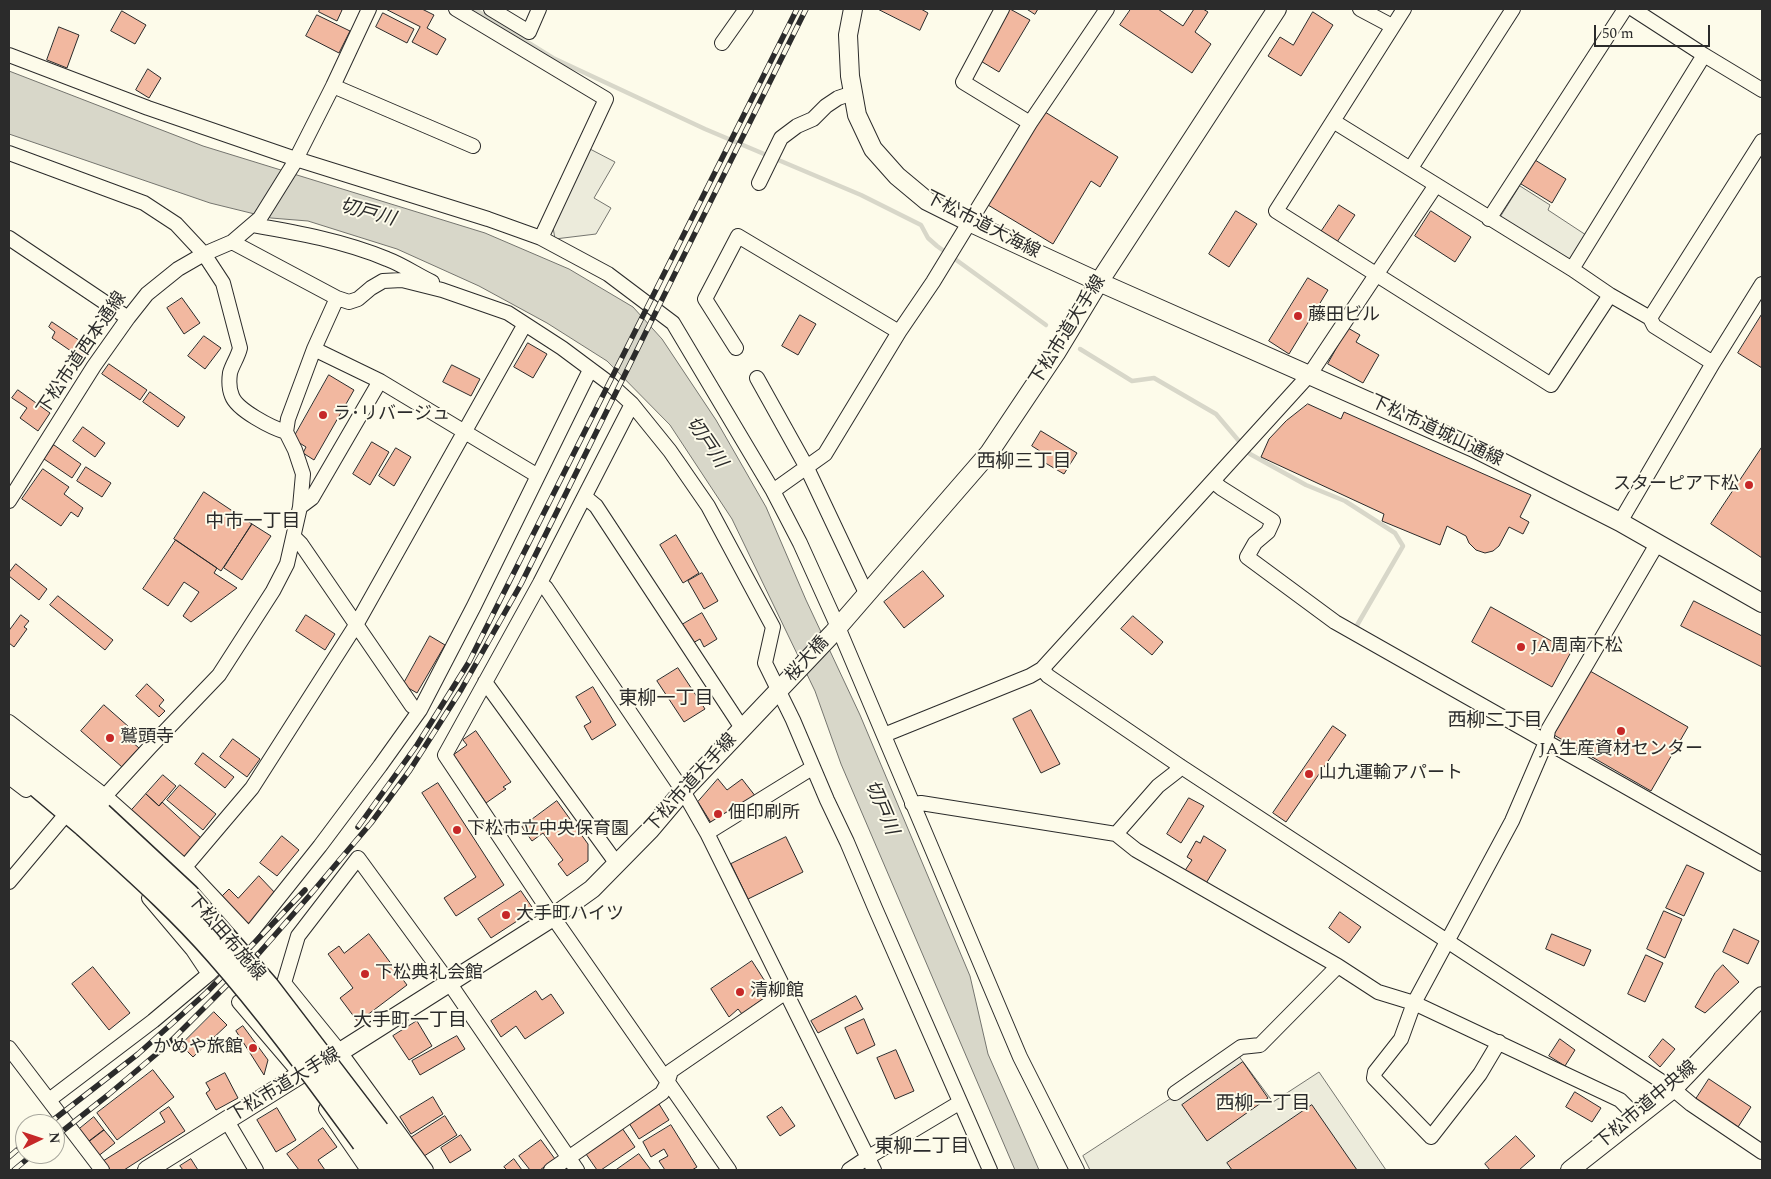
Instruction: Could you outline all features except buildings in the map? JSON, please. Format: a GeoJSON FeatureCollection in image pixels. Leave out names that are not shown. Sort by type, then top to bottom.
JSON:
{"type":"FeatureCollection","features":[{"type":"Feature","properties":{"kind":"main road","name":"下松田布施線"},"geometry":{"type":"LineString","coordinates":[[9,738],[97,812],[176,909],[216,952],[291,1046],[371,1137],[407,1170]]}},
{"type":"Feature","properties":{"kind":"main road","name":"下松田布施線"},"geometry":{"type":"LineString","coordinates":[[9,762],[97,812]]}},
{"type":"Feature","properties":{"kind":"main road","name":"下松田布施線"},"geometry":{"type":"LineString","coordinates":[[371,1137],[384,1170]]}},
{"type":"Feature","properties":{"kind":"street"},"geometry":{"type":"LineString","coordinates":[[294,162],[333,86],[369,9]]}},
{"type":"Feature","properties":{"kind":"street"},"geometry":{"type":"LineString","coordinates":[[456,9],[606,99],[541,238]]}},
{"type":"Feature","properties":{"kind":"street"},"geometry":{"type":"LineString","coordinates":[[492,9],[529,32],[539,9]]}},
{"type":"Feature","properties":{"kind":"street"},"geometry":{"type":"LineString","coordinates":[[722,43],[746,9]]}},
{"type":"Feature","properties":{"kind":"street","name":"下松市道大海線"},"geometry":{"type":"LineString","coordinates":[[853,9],[848,35],[853,93],[857,115],[874,149],[897,176],[927,201],[1099,282]]}},
{"type":"Feature","properties":{"kind":"street"},"geometry":{"type":"LineString","coordinates":[[1002,9],[963,82],[1030,123]]}},
{"type":"Feature","properties":{"kind":"street"},"geometry":{"type":"LineString","coordinates":[[773,491],[824,454],[899,332],[933,282],[1030,123],[1106,9]]}},
{"type":"Feature","properties":{"kind":"street","name":"下松市道大手線"},"geometry":{"type":"LineString","coordinates":[[836,630],[989,452],[1056,353],[1099,282],[1277,9]]}},
{"type":"Feature","properties":{"kind":"street"},"geometry":{"type":"LineString","coordinates":[[1360,9],[1392,26]]}},
{"type":"Feature","properties":{"kind":"street"},"geometry":{"type":"LineString","coordinates":[[1404,9],[1276,211],[1551,385],[1610,295]]}},
{"type":"Feature","properties":{"kind":"street"},"geometry":{"type":"LineString","coordinates":[[1411,168],[1513,9]]}},
{"type":"Feature","properties":{"kind":"street"},"geometry":{"type":"LineString","coordinates":[[1489,219],[1625,9]]}},
{"type":"Feature","properties":{"kind":"street"},"geometry":{"type":"LineString","coordinates":[[1633,9],[1762,90]]}},
{"type":"Feature","properties":{"kind":"street"},"geometry":{"type":"LineString","coordinates":[[9,55],[294,162],[488,219],[541,238],[608,274],[673,323],[773,491],[800,543],[836,630],[884,734],[912,804],[964,920],[1020,1057],[1077,1170]]}},
{"type":"Feature","properties":{"kind":"street"},"geometry":{"type":"LineString","coordinates":[[1572,270],[1704,55]]}},
{"type":"Feature","properties":{"kind":"street"},"geometry":{"type":"LineString","coordinates":[[333,86],[474,146]]}},
{"type":"Feature","properties":{"kind":"street"},"geometry":{"type":"LineString","coordinates":[[759,183],[781,138],[797,126],[813,119],[826,106],[838,98],[853,93]]}},
{"type":"Feature","properties":{"kind":"street"},"geometry":{"type":"LineString","coordinates":[[1333,121],[1411,168],[1610,295],[1650,318],[1654,326],[1713,363]]}},
{"type":"Feature","properties":{"kind":"street"},"geometry":{"type":"LineString","coordinates":[[1650,318],[1762,141]]}},
{"type":"Feature","properties":{"kind":"street"},"geometry":{"type":"LineString","coordinates":[[9,153],[144,203],[176,224],[204,254],[223,283],[240,348],[238,358],[230,372],[229,384],[232,398],[240,406],[275,429],[286,432]]}},
{"type":"Feature","properties":{"kind":"street","name":"下松市道西本通線"},"geometry":{"type":"LineString","coordinates":[[9,501],[94,366],[146,294],[168,276],[204,254],[232,242],[256,221],[294,162]]}},
{"type":"Feature","properties":{"kind":"street"},"geometry":{"type":"LineString","coordinates":[[884,734],[1030,676],[1042,669],[1214,482],[1310,374],[1436,185]]}},
{"type":"Feature","properties":{"kind":"street"},"geometry":{"type":"LineString","coordinates":[[256,221],[354,247],[389,259],[442,290]]}},
{"type":"Feature","properties":{"kind":"street"},"geometry":{"type":"LineString","coordinates":[[736,348],[705,299],[738,236],[899,332]]}},
{"type":"Feature","properties":{"kind":"street"},"geometry":{"type":"LineString","coordinates":[[9,238],[128,318]]}},
{"type":"Feature","properties":{"kind":"street"},"geometry":{"type":"LineString","coordinates":[[232,242],[337,298],[349,302],[358,299],[383,281],[402,280],[442,290],[508,313],[562,348],[609,383],[632,404],[670,451],[708,506],[773,627],[765,663],[780,690],[812,768],[848,842],[959,1103],[990,1170]]}},
{"type":"Feature","properties":{"kind":"street","name":"下松市道城山通線"},"geometry":{"type":"LineString","coordinates":[[1099,282],[1474,448],[1620,522],[1762,603]]}},
{"type":"Feature","properties":{"kind":"street"},"geometry":{"type":"LineString","coordinates":[[1620,522],[1713,363],[1762,284]]}},
{"type":"Feature","properties":{"kind":"street"},"geometry":{"type":"LineString","coordinates":[[97,812],[150,747],[218,675],[273,591],[287,564],[300,507],[303,474],[295,450],[286,432],[288,419],[314,349],[337,298]]}},
{"type":"Feature","properties":{"kind":"street"},"geometry":{"type":"LineString","coordinates":[[185,867],[252,788],[356,626],[524,324]]}},
{"type":"Feature","properties":{"kind":"street"},"geometry":{"type":"LineString","coordinates":[[314,349],[380,381],[538,476]]}},
{"type":"Feature","properties":{"kind":"street"},"geometry":{"type":"LineString","coordinates":[[49,1100],[153,1021],[209,974],[249,935],[342,817],[420,710],[474,606],[590,370]]}},
{"type":"Feature","properties":{"kind":"street"},"geometry":{"type":"LineString","coordinates":[[757,378],[806,466],[866,593]]}},
{"type":"Feature","properties":{"kind":"street"},"geometry":{"type":"LineString","coordinates":[[300,507],[312,498],[380,381]]}},
{"type":"Feature","properties":{"kind":"street"},"geometry":{"type":"LineString","coordinates":[[632,404],[540,584],[484,682],[445,756],[667,1084],[728,1170]]}},
{"type":"Feature","properties":{"kind":"street"},"geometry":{"type":"LineString","coordinates":[[1214,482],[1220,488],[1273,520],[1268,532],[1255,543],[1247,557],[1335,622],[1762,864]]}},
{"type":"Feature","properties":{"kind":"street"},"geometry":{"type":"LineString","coordinates":[[585,497],[596,506],[742,728]]}},
{"type":"Feature","properties":{"kind":"street"},"geometry":{"type":"LineString","coordinates":[[294,537],[301,544],[412,706],[420,710]]}},
{"type":"Feature","properties":{"kind":"street"},"geometry":{"type":"LineString","coordinates":[[1498,1042],[1480,1074],[1431,1137],[1374,1078],[1375,1072],[1401,1039],[1414,1003],[1512,822],[1546,742],[1548,730],[1657,544]]}},
{"type":"Feature","properties":{"kind":"street"},"geometry":{"type":"LineString","coordinates":[[540,584],[546,588],[683,792],[707,834],[874,1170]]}},
{"type":"Feature","properties":{"kind":"street","name":"桜大橋"},"geometry":{"type":"LineString","coordinates":[[780,690],[836,630]]}},
{"type":"Feature","properties":{"kind":"street"},"geometry":{"type":"LineString","coordinates":[[1042,669],[1048,676],[1180,766],[1673,1089],[1691,1104],[1762,1152]]}},
{"type":"Feature","properties":{"kind":"street"},"geometry":{"type":"LineString","coordinates":[[484,682],[617,864]]}},
{"type":"Feature","properties":{"kind":"street","name":"下松市道大手線"},"geometry":{"type":"LineString","coordinates":[[147,1170],[450,984],[553,917],[592,889],[650,830],[742,728],[780,690]]}},
{"type":"Feature","properties":{"kind":"street"},"geometry":{"type":"LineString","coordinates":[[9,722],[97,812],[185,867],[249,935]]}},
{"type":"Feature","properties":{"kind":"street"},"geometry":{"type":"LineString","coordinates":[[1116,834],[1158,786],[1176,772],[1180,766]]}},
{"type":"Feature","properties":{"kind":"street"},"geometry":{"type":"LineString","coordinates":[[707,834],[812,768]]}},
{"type":"Feature","properties":{"kind":"street"},"geometry":{"type":"LineString","coordinates":[[9,777],[62,819],[152,900],[194,950],[209,974]]}},
{"type":"Feature","properties":{"kind":"street"},"geometry":{"type":"LineString","coordinates":[[912,804],[921,803],[1116,834],[1136,850],[1338,966],[1378,992],[1414,1003],[1620,1100],[1636,1117]]}},
{"type":"Feature","properties":{"kind":"street"},"geometry":{"type":"LineString","coordinates":[[9,882],[62,819]]}},
{"type":"Feature","properties":{"kind":"street"},"geometry":{"type":"LineString","coordinates":[[426,1170],[340,1052],[284,983],[298,936],[358,858],[450,984],[578,1170]]}},
{"type":"Feature","properties":{"kind":"street"},"geometry":{"type":"LineString","coordinates":[[1175,1093],[1241,1047],[1260,1045],[1338,966]]}},
{"type":"Feature","properties":{"kind":"street"},"geometry":{"type":"LineString","coordinates":[[552,1170],[662,1093],[671,1071],[786,992]]}},
{"type":"Feature","properties":{"kind":"street","name":"下松市道中央線"},"geometry":{"type":"LineString","coordinates":[[1570,1170],[1673,1089],[1762,996]]}},
{"type":"Feature","properties":{"kind":"street"},"geometry":{"type":"LineString","coordinates":[[239,1002],[301,1074],[368,1170]]}},
{"type":"Feature","properties":{"kind":"street"},"geometry":{"type":"LineString","coordinates":[[9,1048],[102,1170]]}},
{"type":"Feature","properties":{"kind":"street"},"geometry":{"type":"LineString","coordinates":[[849,1170],[959,1103]]}},
{"type":"Feature","properties":{"kind":"street"},"geometry":{"type":"LineString","coordinates":[[227,1121],[256,1170]]}},
{"type":"Feature","properties":{"kind":"shaded area"},"geometry":{"type":"Polygon","coordinates":[[[590,149],[615,162],[594,198],[611,208],[596,234],[555,239],[553,227],[590,149]]]}},
{"type":"Feature","properties":{"kind":"shaded area"},"geometry":{"type":"Polygon","coordinates":[[[1520,186],[1550,205],[1548,210],[1586,235],[1570,261],[1500,218],[1520,186]]]}},
{"type":"Feature","properties":{"kind":"shaded area"},"geometry":{"type":"Polygon","coordinates":[[[1238,1055],[1273,1102],[1319,1072],[1386,1170],[1090,1170],[1083,1156],[1238,1055]]]}},
{"type":"Feature","properties":{"kind":"water","name":"切戸川"},"geometry":{"type":"Polygon","coordinates":[[[9,71],[203,146],[485,233],[569,269],[633,307],[662,339],[716,420],[766,507],[806,600],[860,715],[970,976],[988,1054],[1039,1170],[1015,1170],[841,764],[815,691],[732,519],[670,425],[607,361],[547,323],[479,286],[397,249],[308,221],[271,218],[210,203],[9,134],[9,71]]]}},
{"type":"Feature","properties":{"kind":"waterway"},"geometry":{"type":"LineString","coordinates":[[474,9],[553,58],[705,129],[861,195],[921,225],[928,238],[937,246],[1046,325]]}},
{"type":"Feature","properties":{"kind":"waterway"},"geometry":{"type":"LineString","coordinates":[[1080,349],[1132,381],[1154,378],[1216,414],[1250,454],[1306,485],[1345,501],[1395,533],[1403,546],[1356,627],[1359,629]]}},
{"type":"Feature","properties":{"kind":"railway"},"geometry":{"type":"LineString","coordinates":[[358,827],[417,745],[469,662],[797,9]]}},
{"type":"Feature","properties":{"kind":"railway"},"geometry":{"type":"LineString","coordinates":[[65,1129],[167,1045],[260,952],[371,823],[410,770],[461,690],[521,584],[806,9]]}},
{"type":"Feature","properties":{"kind":"railway"},"geometry":{"type":"LineString","coordinates":[[61,1114],[138,1054],[207,992],[305,890]]}},
{"type":"Feature","properties":{"kind":"railway"},"geometry":{"type":"LineString","coordinates":[[9,1157],[15,1152]]}},
{"type":"Feature","properties":{"kind":"railway"},"geometry":{"type":"LineString","coordinates":[[14,1170],[21,1164]]}},
{"type":"Feature","properties":{"kind":"place","name":"藤田ビル"},"geometry":{"type":"Point","coordinates":[1298,316]}},
{"type":"Feature","properties":{"kind":"place","name":"ラ･リバージュ"},"geometry":{"type":"Point","coordinates":[323,415]}},
{"type":"Feature","properties":{"kind":"place","name":"スターピア下松"},"geometry":{"type":"Point","coordinates":[1749,485]}},
{"type":"Feature","properties":{"kind":"place","name":"JA周南下松"},"geometry":{"type":"Point","coordinates":[1521,647]}},
{"type":"Feature","properties":{"kind":"place","name":"JA生産資材センター"},"geometry":{"type":"Point","coordinates":[1621,731]}},
{"type":"Feature","properties":{"kind":"place","name":"鷲頭寺"},"geometry":{"type":"Point","coordinates":[110,738]}},
{"type":"Feature","properties":{"kind":"place","name":"山九運輸アパート"},"geometry":{"type":"Point","coordinates":[1309,774]}},
{"type":"Feature","properties":{"kind":"place","name":"佃印刷所"},"geometry":{"type":"Point","coordinates":[718,814]}},
{"type":"Feature","properties":{"kind":"place","name":"下松市立中央保育園"},"geometry":{"type":"Point","coordinates":[457,830]}},
{"type":"Feature","properties":{"kind":"place","name":"大手町ハイツ"},"geometry":{"type":"Point","coordinates":[506,915]}},
{"type":"Feature","properties":{"kind":"place","name":"下松典礼会館"},"geometry":{"type":"Point","coordinates":[365,974]}},
{"type":"Feature","properties":{"kind":"place","name":"清柳館"},"geometry":{"type":"Point","coordinates":[740,992]}},
{"type":"Feature","properties":{"kind":"place","name":"かめや旅館"},"geometry":{"type":"Point","coordinates":[253,1048]}},
{"type":"Feature","properties":{"kind":"district","name":"西柳三丁目"},"geometry":{"type":"Point","coordinates":[1024,463]}},
{"type":"Feature","properties":{"kind":"district","name":"中市一丁目"},"geometry":{"type":"Point","coordinates":[253,523]}},
{"type":"Feature","properties":{"kind":"district","name":"東柳一丁目"},"geometry":{"type":"Point","coordinates":[666,700]}},
{"type":"Feature","properties":{"kind":"district","name":"西柳二丁目"},"geometry":{"type":"Point","coordinates":[1495,722]}},
{"type":"Feature","properties":{"kind":"district","name":"大手町一丁目"},"geometry":{"type":"Point","coordinates":[410,1022]}},
{"type":"Feature","properties":{"kind":"district","name":"西柳一丁目"},"geometry":{"type":"Point","coordinates":[1263,1105]}},
{"type":"Feature","properties":{"kind":"district","name":"東柳二丁目"},"geometry":{"type":"Point","coordinates":[922,1148]}}]}
